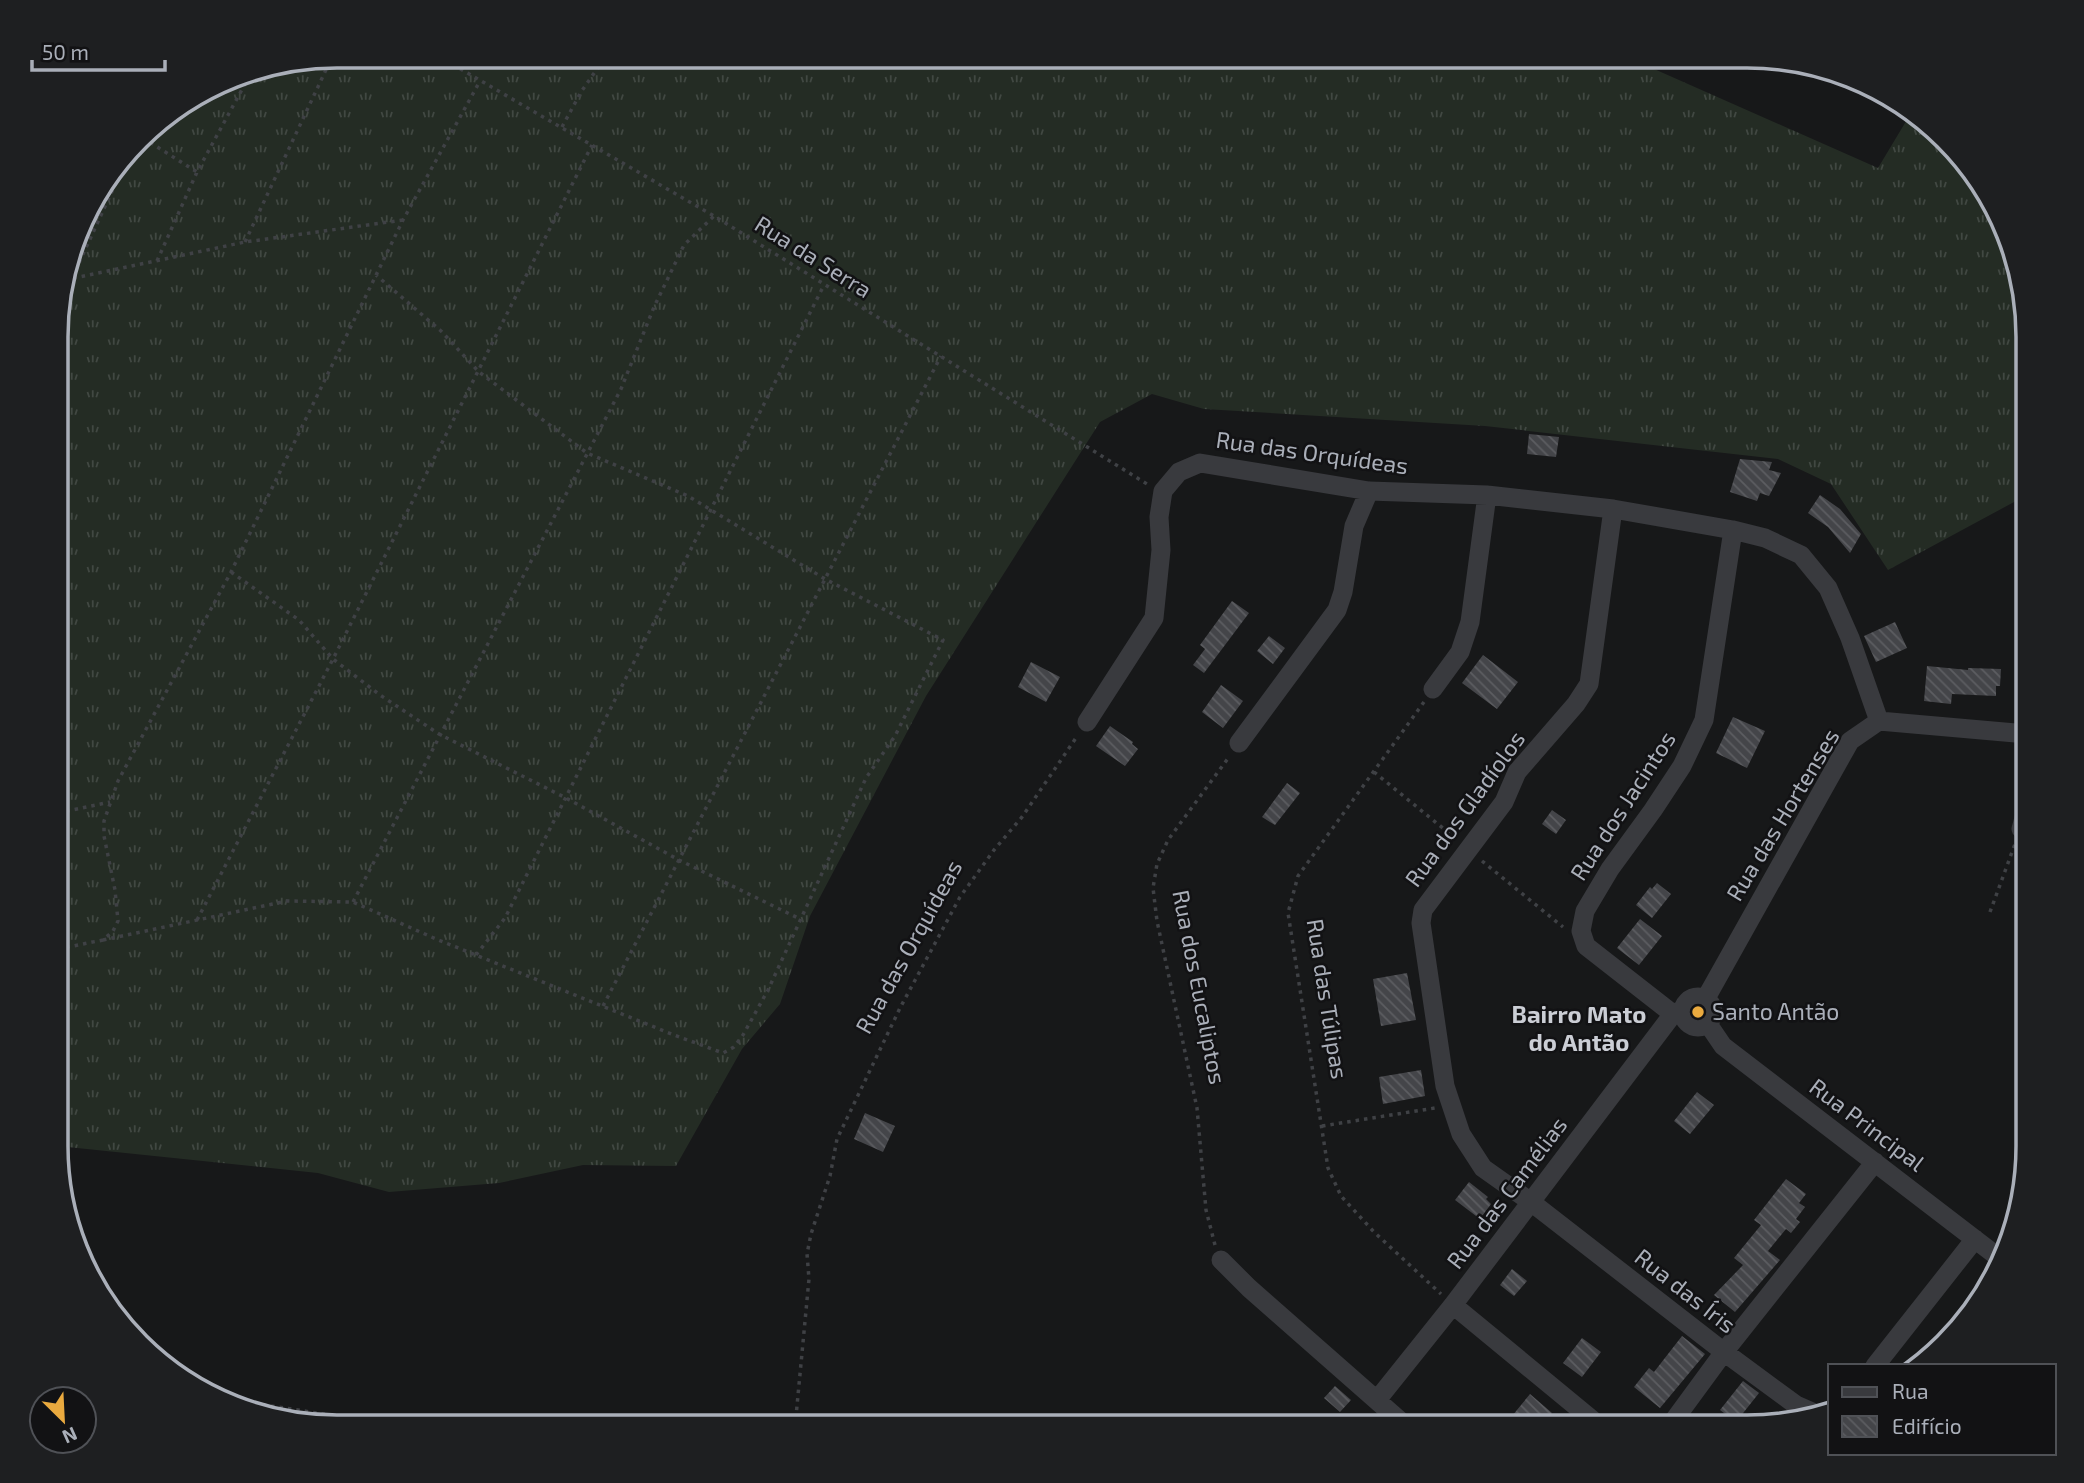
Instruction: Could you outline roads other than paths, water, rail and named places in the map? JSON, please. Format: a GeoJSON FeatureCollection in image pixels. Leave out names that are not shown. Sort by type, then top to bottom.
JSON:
{"type":"FeatureCollection","features":[{"type":"Feature","properties":{"kind":"street","name":"Rua das Orquídeas"},"geometry":{"type":"LineString","coordinates":[[1087,722],[1154,618],[1161,550],[1159,517],[1163,491],[1179,472],[1200,463],[1369,491],[1487,495],[1613,509],[1765,538],[1801,555],[1828,588],[1850,638],[1879,721]]}},
{"type":"Feature","properties":{"kind":"street"},"geometry":{"type":"LineString","coordinates":[[1238,743],[1336,610],[1343,592],[1354,526],[1369,491]]}},
{"type":"Feature","properties":{"kind":"street"},"geometry":{"type":"LineString","coordinates":[[1433,689],[1460,652],[1470,622],[1487,495]]}},
{"type":"Feature","properties":{"kind":"street","name":"Rua dos Gladíolos"},"geometry":{"type":"LineString","coordinates":[[1531,1202],[1483,1168],[1461,1134],[1445,1086],[1421,923],[1423,910],[1504,802],[1517,772],[1576,704],[1589,684],[1613,509]]}},
{"type":"Feature","properties":{"kind":"street","name":"Rua dos Jacintos"},"geometry":{"type":"LineString","coordinates":[[1678,1012],[1586,946],[1581,931],[1585,911],[1610,869],[1682,766],[1703,720],[1733,530]]}},
{"type":"Feature","properties":{"kind":"street"},"geometry":{"type":"LineString","coordinates":[[1879,721],[2016,733]]}},
{"type":"Feature","properties":{"kind":"street","name":"Rua das Hortenses"},"geometry":{"type":"LineString","coordinates":[[1706,998],[1850,741],[1879,721]]}},
{"type":"Feature","properties":{"kind":"street"},"geometry":{"type":"LineString","coordinates":[[1696,996],[1706,998],[1713,1005],[1714,1016],[1708,1024],[1699,1028],[1690,1026],[1678,1012],[1687,1001],[1696,996]]}},
{"type":"Feature","properties":{"kind":"street","name":"Rua das Camélias"},"geometry":{"type":"LineString","coordinates":[[1377,1400],[1678,1012]]}},
{"type":"Feature","properties":{"kind":"street","name":"Rua Principal"},"geometry":{"type":"LineString","coordinates":[[1708,1024],[1723,1046],[1993,1253]]}},
{"type":"Feature","properties":{"kind":"street"},"geometry":{"type":"LineString","coordinates":[[1678,1415],[1724,1352],[1875,1162]]}},
{"type":"Feature","properties":{"kind":"street","name":"Rua das Íris"},"geometry":{"type":"LineString","coordinates":[[1531,1202],[1724,1352],[1804,1409]]}},
{"type":"Feature","properties":{"kind":"street"},"geometry":{"type":"LineString","coordinates":[[1877,1364],[1975,1239]]}},
{"type":"Feature","properties":{"kind":"street"},"geometry":{"type":"LineString","coordinates":[[1221,1260],[1249,1288],[1394,1415]]}},
{"type":"Feature","properties":{"kind":"street"},"geometry":{"type":"LineString","coordinates":[[1453,1305],[1586,1415]]}},
{"type":"Feature","properties":{"kind":"place","name":"Santo Antão"},"geometry":{"type":"Point","coordinates":[1698,1012]}},
{"type":"Feature","properties":{"kind":"district","name":"Bairro Mato do Antão"},"geometry":{"type":"Point","coordinates":[1579,1029]}}]}
